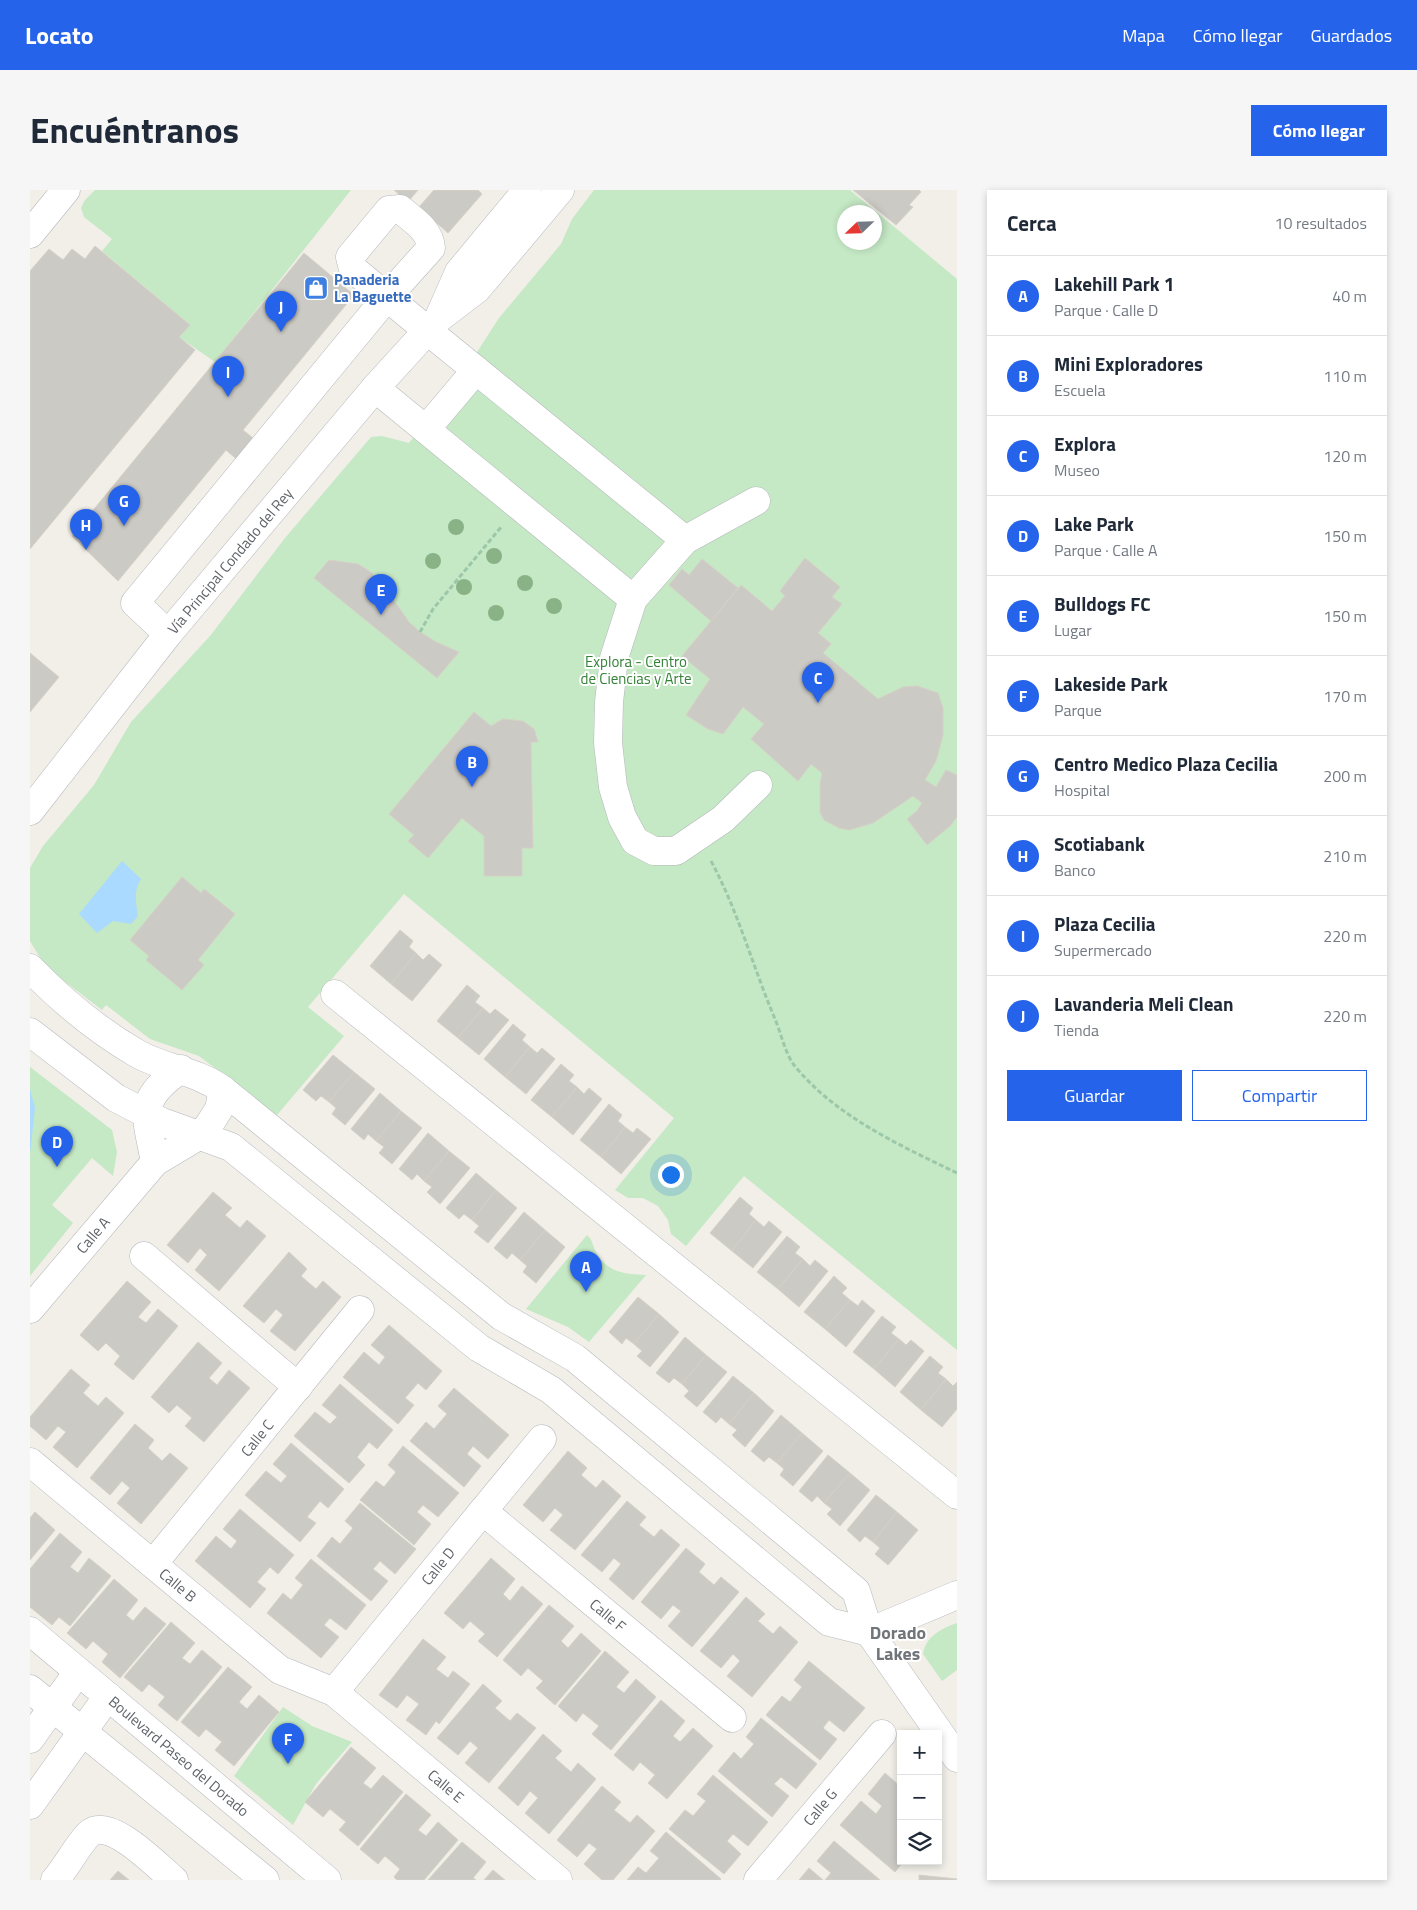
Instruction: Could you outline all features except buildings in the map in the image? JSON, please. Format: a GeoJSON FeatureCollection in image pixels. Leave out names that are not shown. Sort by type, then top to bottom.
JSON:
{"type":"FeatureCollection","features":[{"type":"Feature","properties":{"kind":"street"},"geometry":{"type":"LineString","coordinates":[[30,234],[66,190]]}},
{"type":"Feature","properties":{"kind":"street","name":"Vía Principal Condado del Rey"},"geometry":{"type":"LineString","coordinates":[[433,325],[459,272],[527,190]]}},
{"type":"Feature","properties":{"kind":"street","name":"Vía Principal Condado del Rey"},"geometry":{"type":"LineString","coordinates":[[30,810],[168,634],[375,388],[433,325],[477,289],[560,190]]}},
{"type":"Feature","properties":{"kind":"street"},"geometry":{"type":"LineString","coordinates":[[168,634],[135,603],[387,297],[433,325],[476,370],[685,540]]}},
{"type":"Feature","properties":{"kind":"street"},"geometry":{"type":"LineString","coordinates":[[427,428],[476,370]]}},
{"type":"Feature","properties":{"kind":"street"},"geometry":{"type":"LineString","coordinates":[[375,388],[427,428],[633,599]]}},
{"type":"Feature","properties":{"kind":"street"},"geometry":{"type":"LineString","coordinates":[[756,502],[685,540],[633,599],[614,658],[609,702],[608,742],[613,787],[622,817],[635,841],[654,851],[676,851],[723,819],[758,785]]}},
{"type":"Feature","properties":{"kind":"street"},"geometry":{"type":"LineString","coordinates":[[30,968],[55,994],[91,1023],[140,1055],[182,1069],[210,1081],[223,1090],[501,1316],[575,1358],[856,1591],[868,1632],[957,1758]]}},
{"type":"Feature","properties":{"kind":"street"},"geometry":{"type":"LineString","coordinates":[[336,994],[957,1495]]}},
{"type":"Feature","properties":{"kind":"street"},"geometry":{"type":"LineString","coordinates":[[30,1032],[116,1098],[180,1130],[200,1135],[231,1147],[479,1348],[551,1390],[829,1622],[868,1632],[957,1595]]}},
{"type":"Feature","properties":{"kind":"street"},"geometry":{"type":"LineString","coordinates":[[155,1162],[145,1112],[150,1098],[163,1082],[182,1069]]}},
{"type":"Feature","properties":{"kind":"street","name":"Calle A"},"geometry":{"type":"LineString","coordinates":[[30,1309],[155,1162],[200,1135],[209,1125],[219,1109],[223,1090]]}},
{"type":"Feature","properties":{"kind":"street"},"geometry":{"type":"LineString","coordinates":[[144,1256],[298,1387]]}},
{"type":"Feature","properties":{"kind":"street","name":"Calle C"},"geometry":{"type":"LineString","coordinates":[[153,1564],[360,1310]]}},
{"type":"Feature","properties":{"kind":"street"},"geometry":{"type":"LineString","coordinates":[[515,1369],[535,1337]]}},
{"type":"Feature","properties":{"kind":"street","name":"Calle D"},"geometry":{"type":"LineString","coordinates":[[334,1692],[542,1439]]}},
{"type":"Feature","properties":{"kind":"street","name":"Calle B"},"geometry":{"type":"LineString","coordinates":[[30,1462],[280,1670],[334,1692]]}},
{"type":"Feature","properties":{"kind":"street","name":"Calle F"},"geometry":{"type":"LineString","coordinates":[[483,1511],[732,1718]]}},
{"type":"Feature","properties":{"kind":"street","name":"Boulevard Paseo del Dorado"},"geometry":{"type":"LineString","coordinates":[[30,1632],[327,1880]]}},
{"type":"Feature","properties":{"kind":"street"},"geometry":{"type":"LineString","coordinates":[[30,1739],[78,1672]]}},
{"type":"Feature","properties":{"kind":"street"},"geometry":{"type":"LineString","coordinates":[[30,1689],[265,1880]]}},
{"type":"Feature","properties":{"kind":"street","name":"Calle E"},"geometry":{"type":"LineString","coordinates":[[334,1692],[558,1880]]}},
{"type":"Feature","properties":{"kind":"street"},"geometry":{"type":"LineString","coordinates":[[30,1804],[108,1696]]}},
{"type":"Feature","properties":{"kind":"street","name":"Calle G"},"geometry":{"type":"LineString","coordinates":[[758,1880],[882,1734]]}},
{"type":"Feature","properties":{"kind":"street"},"geometry":{"type":"LineString","coordinates":[[55,1880],[90,1833],[101,1829],[111,1830],[174,1880]]}},
{"type":"Feature","properties":{"kind":"path"},"geometry":{"type":"LineString","coordinates":[[420,632],[433,609],[520,506]]}},
{"type":"Feature","properties":{"kind":"path"},"geometry":{"type":"LineString","coordinates":[[697,836],[725,887],[756,973],[793,1063],[834,1105],[900,1145],[957,1173]]}},
{"type":"Feature","properties":{"kind":"green space"},"geometry":{"type":"Polygon","coordinates":[[[95,190],[351,190],[215,362],[179,337],[189,324],[102,251],[112,239],[84,217],[81,208],[85,200],[95,190]]]}},
{"type":"Feature","properties":{"kind":"green space","name":"Explora - Centro de Ciencias y Arte"},"geometry":{"type":"Polygon","coordinates":[[[594,190],[850,190],[868,205],[837,205],[837,250],[882,250],[882,217],[957,279],[957,1350],[744,1176],[686,1246],[671,1234],[668,1220],[658,1206],[643,1198],[628,1198],[615,1190],[674,1118],[404,894],[308,1007],[344,1036],[277,1115],[199,1056],[150,1039],[106,1005],[102,1010],[55,974],[41,959],[30,941],[30,868],[43,846],[94,785],[131,722],[210,636],[285,538],[371,437],[382,436],[409,443],[470,363],[499,318],[561,244],[572,219],[594,190]]]}},
{"type":"Feature","properties":{"kind":"green space"},"geometry":{"type":"Polygon","coordinates":[[[30,1067],[112,1130],[117,1152],[113,1176],[92,1158],[52,1205],[73,1223],[30,1276],[30,1067]]]}},
{"type":"Feature","properties":{"kind":"green space"},"geometry":{"type":"Polygon","coordinates":[[[587,1235],[601,1259],[611,1268],[624,1273],[646,1275],[589,1342],[568,1327],[526,1309],[587,1235]]]}},
{"type":"Feature","properties":{"kind":"green space"},"geometry":{"type":"Polygon","coordinates":[[[957,1623],[957,1670],[942,1681],[923,1654],[924,1648],[935,1634],[957,1623]]]}},
{"type":"Feature","properties":{"kind":"green space"},"geometry":{"type":"Polygon","coordinates":[[[283,1707],[312,1726],[352,1742],[316,1784],[293,1825],[234,1776],[283,1707]]]}},
{"type":"Feature","properties":{"kind":"water"},"geometry":{"type":"Polygon","coordinates":[[[122,861],[141,879],[136,893],[138,916],[131,924],[113,921],[97,933],[79,914],[122,861]]]}},
{"type":"Feature","properties":{"kind":"water"},"geometry":{"type":"Polygon","coordinates":[[[30,1089],[35,1108],[30,1154],[30,1089]]]}},
{"type":"Feature","properties":{"kind":"place","name":"Panaderia La Baguette"},"geometry":{"type":"Point","coordinates":[316,288]}},
{"type":"Feature","properties":{"kind":"place","name":"Lavanderia Meli Clean"},"geometry":{"type":"Point","coordinates":[281,332]}},
{"type":"Feature","properties":{"kind":"place","name":"Plaza Cecilia"},"geometry":{"type":"Point","coordinates":[228,397]}},
{"type":"Feature","properties":{"kind":"place","name":"Centro Medico Plaza Cecilia"},"geometry":{"type":"Point","coordinates":[124,526]}},
{"type":"Feature","properties":{"kind":"place","name":"Scotiabank"},"geometry":{"type":"Point","coordinates":[86,550]}},
{"type":"Feature","properties":{"kind":"place","name":"Bulldogs FC"},"geometry":{"type":"Point","coordinates":[381,615]}},
{"type":"Feature","properties":{"kind":"place","name":"Explora"},"geometry":{"type":"Point","coordinates":[818,703]}},
{"type":"Feature","properties":{"kind":"place","name":"Mini Exploradores"},"geometry":{"type":"Point","coordinates":[472,787]}},
{"type":"Feature","properties":{"kind":"place","name":"Lake Park"},"geometry":{"type":"Point","coordinates":[57,1167]}},
{"type":"Feature","properties":{"kind":"place","name":"Lakehill Park 1"},"geometry":{"type":"Point","coordinates":[586,1292]}},
{"type":"Feature","properties":{"kind":"place","name":"Lakeside Park"},"geometry":{"type":"Point","coordinates":[288,1764]}},
{"type":"Feature","properties":{"kind":"district","name":"Dorado Lakes"},"geometry":{"type":"Point","coordinates":[898,1642]}}]}
